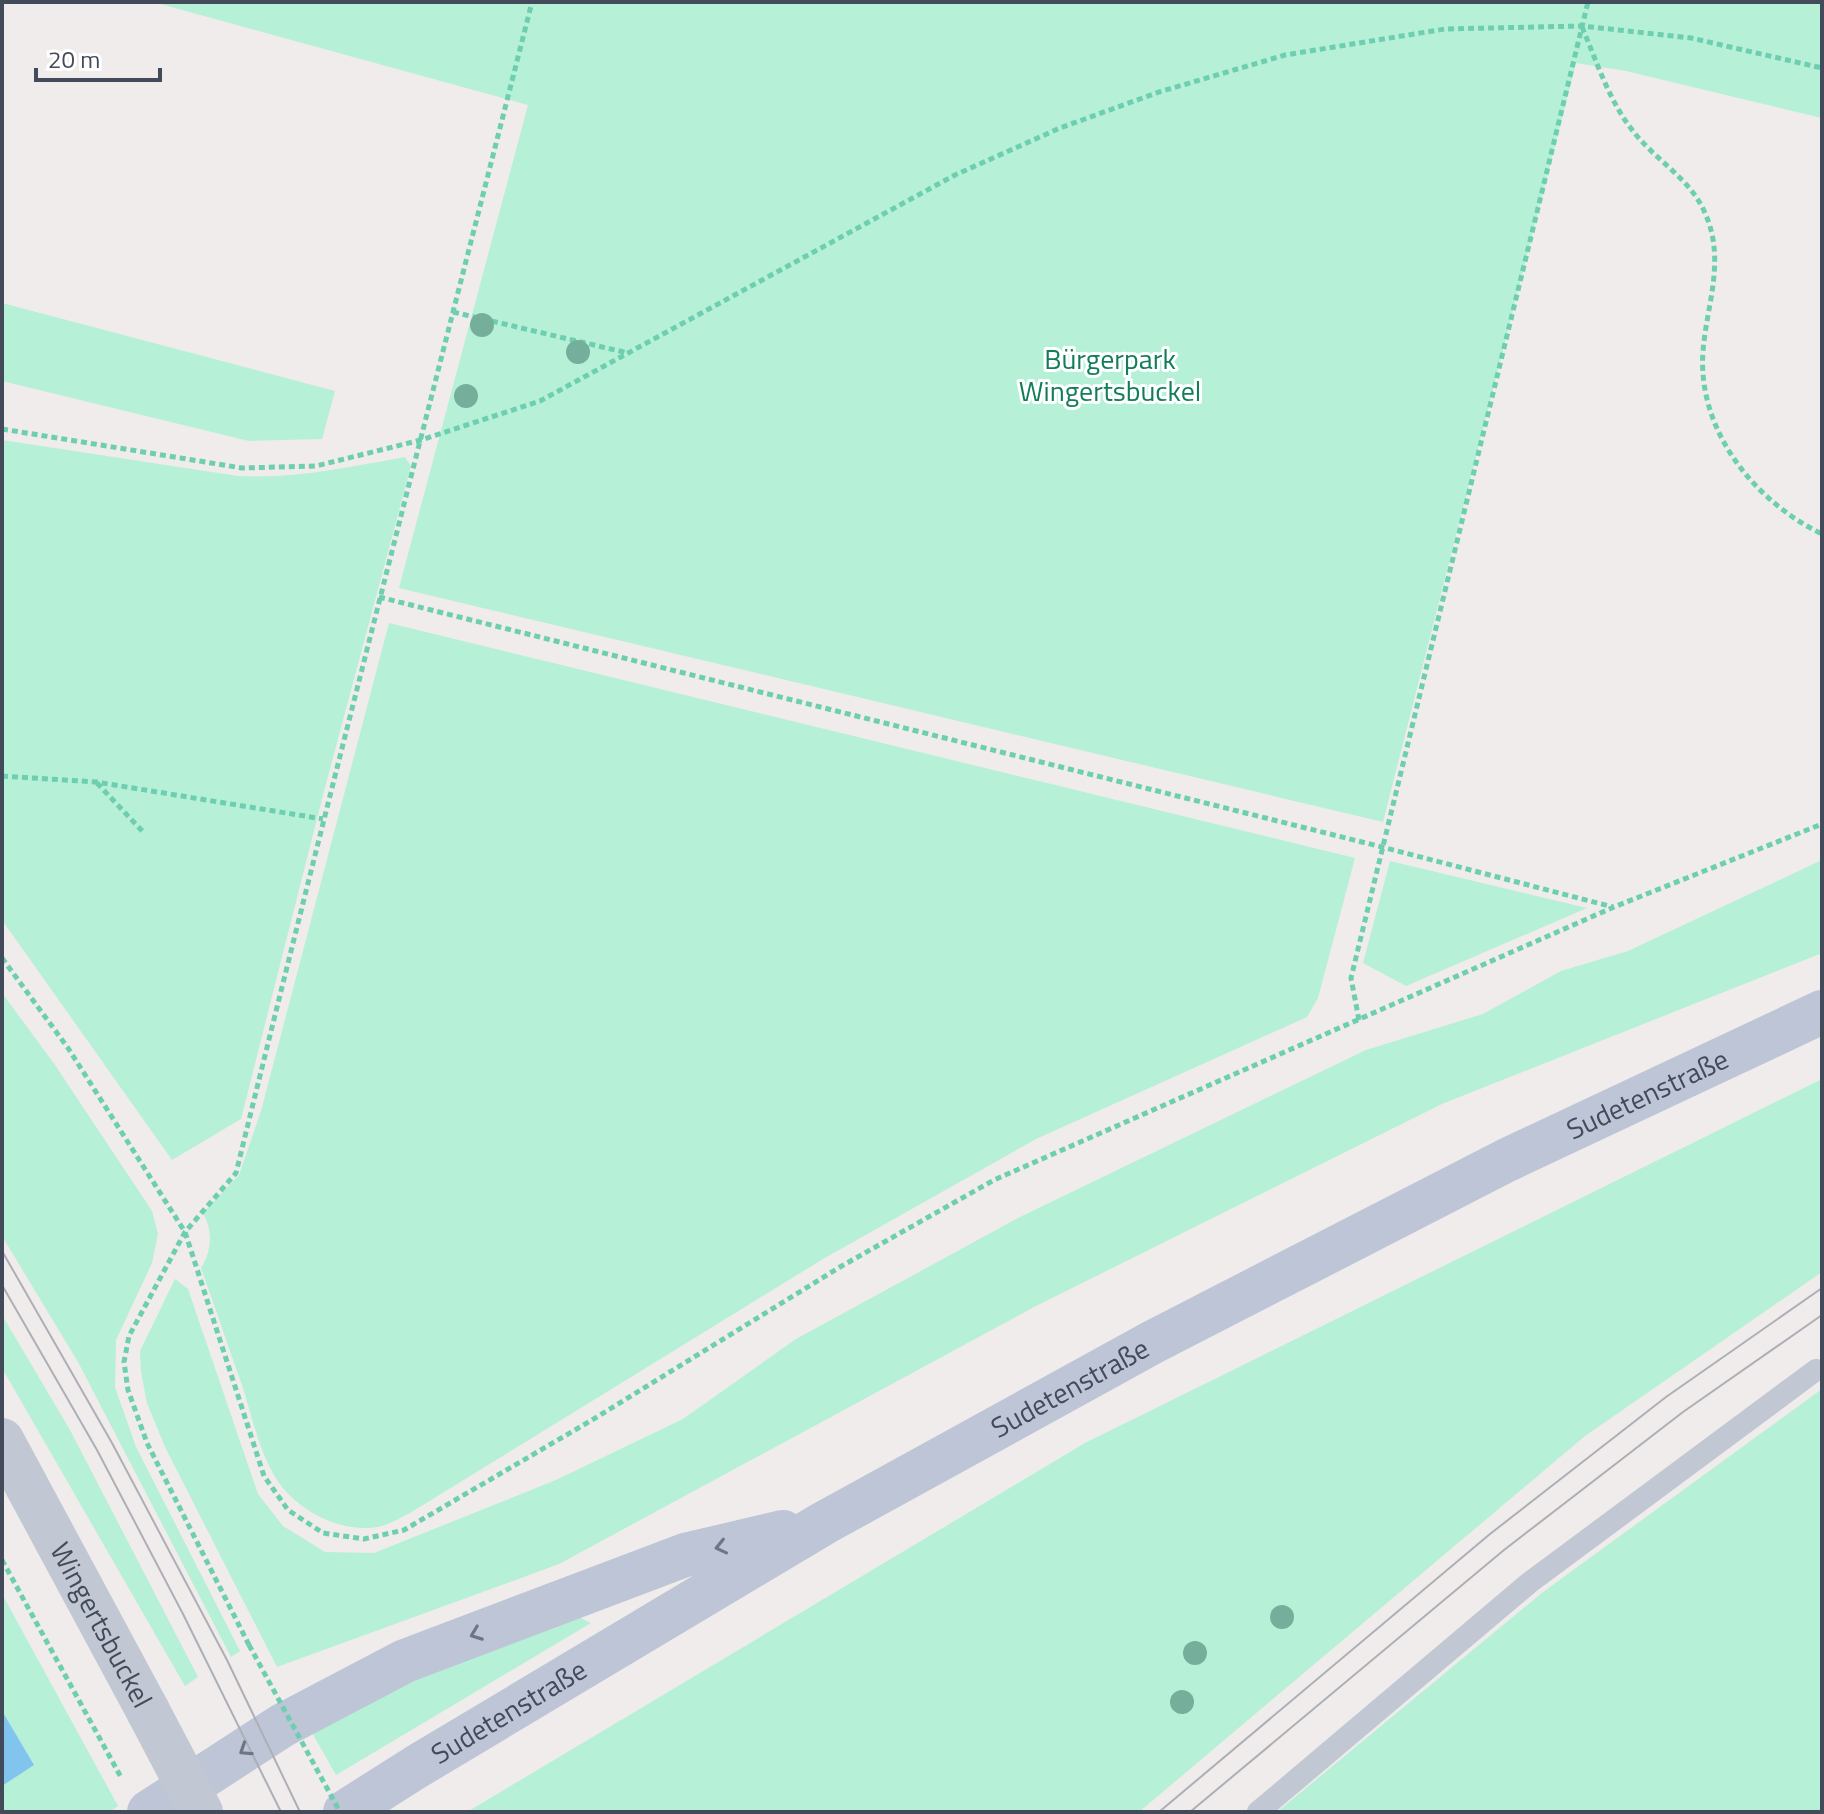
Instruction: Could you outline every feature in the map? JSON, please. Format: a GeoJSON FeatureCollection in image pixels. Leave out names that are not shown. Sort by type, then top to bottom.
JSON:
{"type":"FeatureCollection","features":[{"type":"Feature","properties":{"kind":"main road","name":"Sudetenstraße"},"geometry":{"type":"LineString","coordinates":[[342,1812],[824,1523],[1153,1342],[1507,1160],[1822,1012]]}},
{"type":"Feature","properties":{"kind":"main road"},"geometry":{"type":"LineString","coordinates":[[149,1812],[283,1725],[405,1661],[685,1555],[824,1523]]}},
{"type":"Feature","properties":{"kind":"street","name":"Wingertsbuckel"},"geometry":{"type":"LineString","coordinates":[[2,1440],[201,1812]]}},
{"type":"Feature","properties":{"kind":"lane"},"geometry":{"type":"LineString","coordinates":[[1258,1812],[1529,1583],[1816,1370]]}},
{"type":"Feature","properties":{"kind":"path"},"geometry":{"type":"LineString","coordinates":[[342,1812],[249,1645],[147,1443],[128,1390],[124,1362],[129,1336],[185,1232],[236,1173],[379,597],[532,2]]}},
{"type":"Feature","properties":{"kind":"path"},"geometry":{"type":"LineString","coordinates":[[1359,1020],[1351,978],[1588,2]]}},
{"type":"Feature","properties":{"kind":"path"},"geometry":{"type":"LineString","coordinates":[[1582,26],[1611,94],[1633,132],[1687,185],[1705,212],[1715,243],[1716,276],[1703,352],[1705,394],[1719,435],[1740,469],[1773,502],[1822,534]]}},
{"type":"Feature","properties":{"kind":"path"},"geometry":{"type":"LineString","coordinates":[[2,429],[242,468],[316,466],[421,440],[540,401],[955,175],[1060,128],[1159,92],[1285,55],[1445,29],[1582,26],[1691,38],[1822,68]]}},
{"type":"Feature","properties":{"kind":"path"},"geometry":{"type":"LineString","coordinates":[[453,312],[629,353]]}},
{"type":"Feature","properties":{"kind":"path"},"geometry":{"type":"LineString","coordinates":[[379,597],[1614,907]]}},
{"type":"Feature","properties":{"kind":"path"},"geometry":{"type":"LineString","coordinates":[[2,776],[96,782],[323,819]]}},
{"type":"Feature","properties":{"kind":"path"},"geometry":{"type":"LineString","coordinates":[[96,782],[145,834]]}},
{"type":"Feature","properties":{"kind":"path"},"geometry":{"type":"LineString","coordinates":[[2,958],[68,1048],[185,1232],[264,1476],[288,1510],[323,1533],[364,1539],[404,1530],[592,1420],[840,1267],[994,1180],[1614,907],[1822,824]]}},
{"type":"Feature","properties":{"kind":"path"},"geometry":{"type":"LineString","coordinates":[[2,1560],[103,1741]]}},
{"type":"Feature","properties":{"kind":"green space","name":"Bürgerpark Wingertsbuckel"},"geometry":{"type":"Polygon","coordinates":[[[153,2],[1822,2],[1822,118],[1626,71],[1576,63],[1383,822],[399,588],[528,105],[153,2]]]}},
{"type":"Feature","properties":{"kind":"green space"},"geometry":{"type":"Polygon","coordinates":[[[2,303],[335,391],[322,439],[249,441],[2,381],[2,303]]]}},
{"type":"Feature","properties":{"kind":"green space"},"geometry":{"type":"Polygon","coordinates":[[[2,440],[238,476],[301,474],[405,457],[411,466],[241,1119],[172,1160],[2,920],[2,440]]]}},
{"type":"Feature","properties":{"kind":"green space"},"geometry":{"type":"Polygon","coordinates":[[[389,623],[1355,858],[1318,998],[1307,1017],[1036,1139],[823,1259],[410,1513],[386,1525],[368,1528],[325,1519],[288,1494],[272,1472],[262,1448],[201,1268],[210,1241],[203,1213],[239,1175],[261,1111],[389,623]]]}},
{"type":"Feature","properties":{"kind":"green space"},"geometry":{"type":"Polygon","coordinates":[[[1822,860],[1822,953],[1442,1104],[1036,1306],[559,1564],[277,1667],[165,1447],[147,1403],[140,1351],[175,1279],[188,1289],[258,1494],[283,1526],[325,1552],[374,1553],[556,1480],[683,1419],[796,1339],[1020,1217],[1366,1050],[1483,1014],[1561,971],[1628,951],[1822,860]]]}},
{"type":"Feature","properties":{"kind":"green space"},"geometry":{"type":"Polygon","coordinates":[[[1390,861],[1587,908],[1406,986],[1363,963],[1390,861]]]}},
{"type":"Feature","properties":{"kind":"green space"},"geometry":{"type":"Polygon","coordinates":[[[2,993],[55,1065],[152,1211],[158,1234],[152,1263],[116,1340],[115,1387],[136,1447],[240,1651],[231,1657],[78,1362],[2,1236],[2,993]]]}},
{"type":"Feature","properties":{"kind":"green space"},"geometry":{"type":"Polygon","coordinates":[[[1822,1079],[1822,1272],[1585,1436],[1139,1812],[467,1812],[1085,1443],[1822,1079]]]}},
{"type":"Feature","properties":{"kind":"green space"},"geometry":{"type":"Polygon","coordinates":[[[2,1315],[70,1430],[198,1677],[185,1686],[2,1368],[2,1315]]]}},
{"type":"Feature","properties":{"kind":"green space"},"geometry":{"type":"Polygon","coordinates":[[[1822,1389],[1822,1812],[1277,1812],[1543,1592],[1822,1389]]]}},
{"type":"Feature","properties":{"kind":"green space"},"geometry":{"type":"Polygon","coordinates":[[[2,1594],[118,1806],[109,1812],[2,1812],[2,1594]]]}},
{"type":"Feature","properties":{"kind":"green space"},"geometry":{"type":"Polygon","coordinates":[[[577,1616],[591,1623],[336,1775],[311,1731],[409,1677],[577,1616]]]}},
{"type":"Feature","properties":{"kind":"water"},"geometry":{"type":"Polygon","coordinates":[[[2,1711],[34,1765],[2,1786],[2,1711]]]}},
{"type":"Feature","properties":{"kind":"tram line"},"geometry":{"type":"LineString","coordinates":[[2,1251],[112,1443],[227,1660],[300,1812]]}},
{"type":"Feature","properties":{"kind":"tram line"},"geometry":{"type":"LineString","coordinates":[[2,1285],[97,1450],[281,1812]]}},
{"type":"Feature","properties":{"kind":"tram line"},"geometry":{"type":"LineString","coordinates":[[1159,1812],[1490,1534],[1666,1397],[1822,1288]]}},
{"type":"Feature","properties":{"kind":"tram line"},"geometry":{"type":"LineString","coordinates":[[1190,1812],[1504,1550],[1683,1412],[1822,1315]]}}]}
